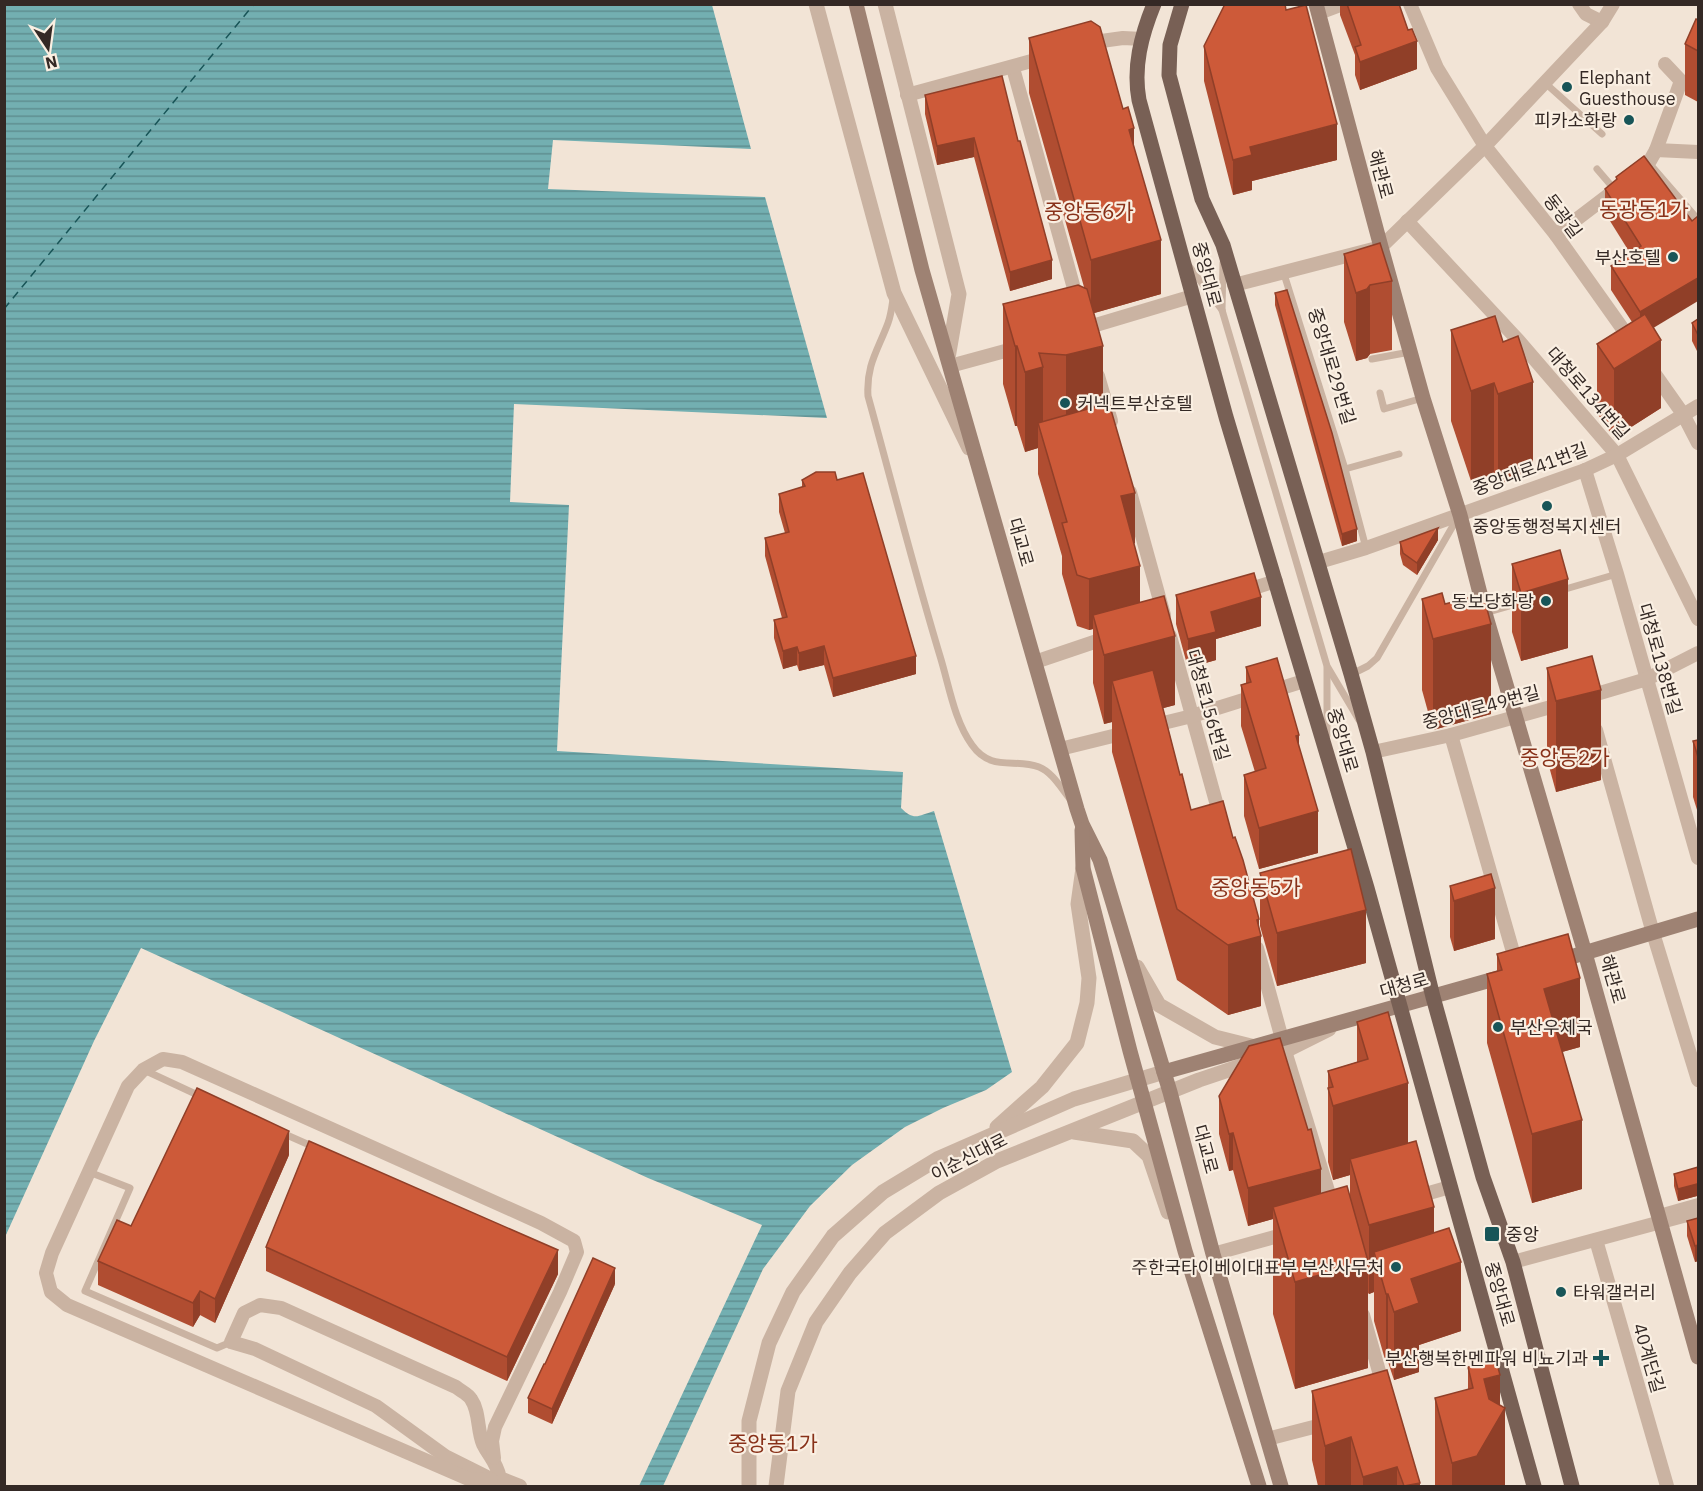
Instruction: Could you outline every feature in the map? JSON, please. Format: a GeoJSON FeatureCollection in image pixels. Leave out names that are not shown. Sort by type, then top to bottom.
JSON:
{"type":"FeatureCollection","features":[{"type":"Feature","properties":{"kind":"main road","name":"대교로"},"geometry":{"type":"LineString","coordinates":[[856,4],[922,270],[1080,817],[1100,860],[1129,952],[1170,1092],[1213,1254],[1281,1486]]}},
{"type":"Feature","properties":{"kind":"main road","name":"중앙대로"},"geometry":{"type":"LineString","coordinates":[[1154,4],[1142,39],[1136,69],[1138,93],[1226,417],[1327,753],[1361,890],[1399,1007],[1449,1188],[1469,1276],[1534,1486]]}},
{"type":"Feature","properties":{"kind":"main road","name":"중앙대로"},"geometry":{"type":"LineString","coordinates":[[1182,4],[1170,45],[1169,75],[1202,199],[1223,245],[1351,674],[1373,752],[1433,997],[1483,1177],[1513,1262],[1572,1486]]}},
{"type":"Feature","properties":{"kind":"main road","name":"해관로"},"geometry":{"type":"LineString","coordinates":[[1318,9],[1410,352],[1460,515],[1485,613],[1585,952],[1698,1357]]}},
{"type":"Feature","properties":{"kind":"main road","name":"대교로"},"geometry":{"type":"LineString","coordinates":[[1080,817],[1083,868],[1144,1103],[1180,1234],[1259,1486]]}},
{"type":"Feature","properties":{"kind":"main road","name":"대청로"},"geometry":{"type":"LineString","coordinates":[[1164,1072],[1255,1047],[1284,1045],[1342,1023],[1698,919]]}},
{"type":"Feature","properties":{"kind":"street"},"geometry":{"type":"LineString","coordinates":[[816,4],[894,293],[979,467]]}},
{"type":"Feature","properties":{"kind":"street"},"geometry":{"type":"LineString","coordinates":[[885,4],[959,294],[949,362],[1029,344]]}},
{"type":"Feature","properties":{"kind":"street"},"geometry":{"type":"LineString","coordinates":[[1318,9],[1343,4]]}},
{"type":"Feature","properties":{"kind":"street"},"geometry":{"type":"LineString","coordinates":[[1412,9],[1426,4]]}},
{"type":"Feature","properties":{"kind":"street"},"geometry":{"type":"LineString","coordinates":[[1579,4],[1586,14],[1602,22]]}},
{"type":"Feature","properties":{"kind":"street"},"geometry":{"type":"LineString","coordinates":[[1234,285],[1381,248],[1485,146],[1602,22],[1614,4]]}},
{"type":"Feature","properties":{"kind":"street","name":"동광길"},"geometry":{"type":"LineString","coordinates":[[1412,9],[1437,68],[1485,146],[1556,235],[1683,414],[1698,443]]}},
{"type":"Feature","properties":{"kind":"street"},"geometry":{"type":"LineString","coordinates":[[908,95],[1013,68],[1095,41],[1123,38],[1142,39]]}},
{"type":"Feature","properties":{"kind":"street"},"geometry":{"type":"LineString","coordinates":[[1556,235],[1639,172],[1656,150],[1681,81],[1665,64]]}},
{"type":"Feature","properties":{"kind":"street"},"geometry":{"type":"LineString","coordinates":[[1013,68],[1087,333]]}},
{"type":"Feature","properties":{"kind":"street"},"geometry":{"type":"LineString","coordinates":[[1656,150],[1698,152]]}},
{"type":"Feature","properties":{"kind":"street"},"geometry":{"type":"LineString","coordinates":[[1639,172],[1698,223]]}},
{"type":"Feature","properties":{"kind":"street","name":"대청로134번길"},"geometry":{"type":"LineString","coordinates":[[1407,221],[1518,340],[1617,455],[1698,619]]}},
{"type":"Feature","properties":{"kind":"street"},"geometry":{"type":"LineString","coordinates":[[1063,335],[1087,333],[1193,296]]}},
{"type":"Feature","properties":{"kind":"street"},"geometry":{"type":"LineString","coordinates":[[1093,357],[1115,436]]}},
{"type":"Feature","properties":{"kind":"street","name":"중앙대로41번길"},"geometry":{"type":"LineString","coordinates":[[1319,562],[1366,548],[1585,470],[1617,455],[1698,406]]}},
{"type":"Feature","properties":{"kind":"street","name":"대청로138번길"},"geometry":{"type":"LineString","coordinates":[[1585,470],[1698,858]]}},
{"type":"Feature","properties":{"kind":"street","name":"대청로156번길"},"geometry":{"type":"LineString","coordinates":[[1128,482],[1224,829]]}},
{"type":"Feature","properties":{"kind":"street"},"geometry":{"type":"LineString","coordinates":[[1228,596],[1276,581]]}},
{"type":"Feature","properties":{"kind":"street"},"geometry":{"type":"LineString","coordinates":[[1035,662],[1124,632]]}},
{"type":"Feature","properties":{"kind":"street","name":"중앙대로49번길"},"geometry":{"type":"LineString","coordinates":[[1373,752],[1451,735],[1516,717],[1590,708],[1698,654]]}},
{"type":"Feature","properties":{"kind":"street"},"geometry":{"type":"LineString","coordinates":[[1060,749],[1192,716],[1304,681]]}},
{"type":"Feature","properties":{"kind":"street"},"geometry":{"type":"LineString","coordinates":[[1590,708],[1653,933],[1698,1080]]}},
{"type":"Feature","properties":{"kind":"street"},"geometry":{"type":"LineString","coordinates":[[1451,735],[1530,969]]}},
{"type":"Feature","properties":{"kind":"street"},"geometry":{"type":"LineString","coordinates":[[987,1137],[1042,1086],[1077,1043],[1087,1003],[1089,978],[1078,904],[1083,868]]}},
{"type":"Feature","properties":{"kind":"street"},"geometry":{"type":"LineString","coordinates":[[1252,931],[1336,1219]]}},
{"type":"Feature","properties":{"kind":"street"},"geometry":{"type":"LineString","coordinates":[[1129,952],[1159,1005],[1215,1037],[1255,1047]]}},
{"type":"Feature","properties":{"kind":"street","name":"이순신대로"},"geometry":{"type":"LineString","coordinates":[[776,1486],[788,1391],[816,1322],[850,1273],[885,1233],[939,1193],[997,1161],[1284,1045]]}},
{"type":"Feature","properties":{"kind":"street"},"geometry":{"type":"LineString","coordinates":[[163,1059],[182,1062],[530,1218],[574,1241],[577,1251],[560,1293],[495,1427],[492,1441],[496,1479],[471,1480],[67,1305],[51,1292],[46,1273],[52,1253],[128,1086],[143,1070],[163,1059]]}},
{"type":"Feature","properties":{"kind":"street","name":"이순신대로"},"geometry":{"type":"LineString","coordinates":[[749,1486],[749,1421],[769,1343],[793,1292],[833,1236],[883,1192],[939,1158],[1074,1099],[1164,1072]]}},
{"type":"Feature","properties":{"kind":"street"},"geometry":{"type":"LineString","coordinates":[[1071,1132],[1133,1141],[1149,1156],[1166,1207],[1180,1234]]}},
{"type":"Feature","properties":{"kind":"street"},"geometry":{"type":"LineString","coordinates":[[1404,1200],[1449,1188]]}},
{"type":"Feature","properties":{"kind":"street"},"geometry":{"type":"LineString","coordinates":[[1513,1262],[1596,1240],[1660,1219],[1698,1203]]}},
{"type":"Feature","properties":{"kind":"street"},"geometry":{"type":"LineString","coordinates":[[1660,1219],[1698,1212]]}},
{"type":"Feature","properties":{"kind":"street"},"geometry":{"type":"LineString","coordinates":[[1213,1254],[1304,1228]]}},
{"type":"Feature","properties":{"kind":"street","name":"40계단길"},"geometry":{"type":"LineString","coordinates":[[1596,1240],[1667,1486]]}},
{"type":"Feature","properties":{"kind":"street"},"geometry":{"type":"LineString","coordinates":[[1366,1303],[1387,1401]]}},
{"type":"Feature","properties":{"kind":"street"},"geometry":{"type":"LineString","coordinates":[[494,1458],[480,1437],[476,1408],[470,1398],[456,1387],[281,1308],[260,1305],[244,1313],[231,1342],[255,1349],[375,1406],[445,1456],[496,1479],[520,1486]]}},
{"type":"Feature","properties":{"kind":"street"},"geometry":{"type":"LineString","coordinates":[[1267,1438],[1345,1419]]}},
{"type":"Feature","properties":{"kind":"street"},"geometry":{"type":"LineString","coordinates":[[739,1486],[749,1450]]}},
{"type":"Feature","properties":{"kind":"lane"},"geometry":{"type":"LineString","coordinates":[[1544,82],[1602,134]]}},
{"type":"Feature","properties":{"kind":"lane"},"geometry":{"type":"LineString","coordinates":[[1597,169],[1616,190]]}},
{"type":"Feature","properties":{"kind":"lane"},"geometry":{"type":"LineString","coordinates":[[1223,245],[1222,310],[1327,666],[1368,736]]}},
{"type":"Feature","properties":{"kind":"lane"},"geometry":{"type":"LineString","coordinates":[[1181,255],[1222,310]]}},
{"type":"Feature","properties":{"kind":"lane","name":"중앙대로29번길"},"geometry":{"type":"LineString","coordinates":[[1284,274],[1345,469]]}},
{"type":"Feature","properties":{"kind":"lane"},"geometry":{"type":"LineString","coordinates":[[894,293],[889,321],[870,364],[867,380],[868,396],[963,730],[974,748],[987,759],[1004,765],[1024,764],[1040,767],[1053,777],[1080,817]]}},
{"type":"Feature","properties":{"kind":"lane"},"geometry":{"type":"LineString","coordinates":[[1372,359],[1410,352]]}},
{"type":"Feature","properties":{"kind":"lane"},"geometry":{"type":"LineString","coordinates":[[1380,393],[1384,409],[1423,398]]}},
{"type":"Feature","properties":{"kind":"lane"},"geometry":{"type":"LineString","coordinates":[[1366,548],[1345,469],[1399,454]]}},
{"type":"Feature","properties":{"kind":"lane"},"geometry":{"type":"LineString","coordinates":[[1351,674],[1368,666],[1377,658],[1460,515]]}},
{"type":"Feature","properties":{"kind":"lane"},"geometry":{"type":"LineString","coordinates":[[1551,593],[1617,574]]}},
{"type":"Feature","properties":{"kind":"lane"},"geometry":{"type":"LineString","coordinates":[[1485,613],[1529,600]]}},
{"type":"Feature","properties":{"kind":"lane"},"geometry":{"type":"LineString","coordinates":[[1327,666],[1327,753]]}},
{"type":"Feature","properties":{"kind":"lane"},"geometry":{"type":"LineString","coordinates":[[143,1070],[207,1099]]}},
{"type":"Feature","properties":{"kind":"lane"},"geometry":{"type":"LineString","coordinates":[[271,1128],[324,1152]]}},
{"type":"Feature","properties":{"kind":"lane"},"geometry":{"type":"LineString","coordinates":[[89,1172],[130,1188],[85,1291],[217,1348],[231,1342]]}},
{"type":"Feature","properties":{"kind":"water"},"geometry":{"type":"Polygon","coordinates":[[[5,4],[712,5],[751,149],[553,140],[548,189],[765,197],[827,418],[514,404],[510,502],[569,505],[557,751],[903,772],[901,808],[913,816],[934,811],[1012,1072],[986,1090],[905,1127],[852,1165],[810,1206],[763,1269],[663,1486],[639,1486],[762,1225],[648,1178],[141,948],[94,1041],[5,1237],[5,4]]]}},
{"type":"Feature","properties":{"kind":"building"},"geometry":{"type":"Polygon","coordinates":[[[1225,4],[1285,4],[1286,10],[1306,5],[1337,124],[1250,147],[1252,155],[1233,160],[1204,46],[1225,4]]]}},
{"type":"Feature","properties":{"kind":"building"},"geometry":{"type":"Polygon","coordinates":[[[1347,4],[1399,4],[1408,30],[1412,29],[1417,41],[1360,62],[1355,47],[1361,45],[1347,4]]]}},
{"type":"Feature","properties":{"kind":"building"},"geometry":{"type":"Polygon","coordinates":[[[1696,19],[1698,20],[1698,51],[1685,44],[1696,19]]]}},
{"type":"Feature","properties":{"kind":"building"},"geometry":{"type":"Polygon","coordinates":[[[1091,21],[1100,27],[1123,109],[1128,107],[1134,128],[1129,130],[1161,240],[1091,260],[1029,38],[1091,21]]]}},
{"type":"Feature","properties":{"kind":"building"},"geometry":{"type":"Polygon","coordinates":[[[1002,76],[1052,260],[1010,272],[974,138],[937,146],[925,95],[1002,76]]]}},
{"type":"Feature","properties":{"kind":"building","name":"부산호텔"},"geometry":{"type":"Polygon","coordinates":[[[1644,156],[1692,221],[1698,216],[1698,278],[1640,312],[1611,266],[1641,246],[1605,189],[1617,179],[1616,177],[1644,156]]]}},
{"type":"Feature","properties":{"kind":"building"},"geometry":{"type":"Polygon","coordinates":[[[1380,243],[1392,281],[1370,285],[1367,289],[1356,293],[1344,254],[1380,243]]]}},
{"type":"Feature","properties":{"kind":"building"},"geometry":{"type":"Polygon","coordinates":[[[1078,285],[1087,289],[1103,346],[1066,355],[1039,353],[1043,367],[1025,372],[1003,304],[1078,285]]]}},
{"type":"Feature","properties":{"kind":"building"},"geometry":{"type":"Polygon","coordinates":[[[1287,290],[1332,433],[1357,529],[1342,534],[1275,293],[1287,290]]]}},
{"type":"Feature","properties":{"kind":"building"},"geometry":{"type":"Polygon","coordinates":[[[1645,314],[1661,340],[1614,369],[1597,344],[1645,314]]]}},
{"type":"Feature","properties":{"kind":"building"},"geometry":{"type":"Polygon","coordinates":[[[1495,316],[1503,342],[1518,336],[1533,382],[1498,394],[1494,383],[1471,391],[1451,330],[1495,316]]]}},
{"type":"Feature","properties":{"kind":"building"},"geometry":{"type":"Polygon","coordinates":[[[1698,319],[1698,335],[1692,323],[1698,319]]]}},
{"type":"Feature","properties":{"kind":"building"},"geometry":{"type":"Polygon","coordinates":[[[1109,403],[1135,493],[1121,496],[1140,566],[1089,579],[1077,575],[1062,523],[1067,522],[1038,423],[1109,403]]]}},
{"type":"Feature","properties":{"kind":"building"},"geometry":{"type":"Polygon","coordinates":[[[816,472],[835,472],[837,480],[863,473],[916,656],[833,678],[824,646],[799,653],[797,647],[783,651],[774,620],[787,617],[765,538],[789,532],[779,494],[805,486],[802,480],[816,472]]]}},
{"type":"Feature","properties":{"kind":"building"},"geometry":{"type":"Polygon","coordinates":[[[1438,528],[1417,563],[1403,553],[1400,542],[1438,528]]]}},
{"type":"Feature","properties":{"kind":"building"},"geometry":{"type":"Polygon","coordinates":[[[1560,550],[1568,579],[1521,593],[1512,564],[1560,550]]]}},
{"type":"Feature","properties":{"kind":"building"},"geometry":{"type":"Polygon","coordinates":[[[1254,573],[1261,597],[1211,612],[1216,632],[1188,639],[1176,595],[1254,573]]]}},
{"type":"Feature","properties":{"kind":"building"},"geometry":{"type":"Polygon","coordinates":[[[1442,593],[1445,604],[1483,594],[1491,624],[1433,639],[1422,599],[1442,593]]]}},
{"type":"Feature","properties":{"kind":"building"},"geometry":{"type":"Polygon","coordinates":[[[1164,596],[1175,636],[1104,655],[1093,615],[1164,596]]]}},
{"type":"Feature","properties":{"kind":"building"},"geometry":{"type":"Polygon","coordinates":[[[1592,656],[1601,690],[1556,701],[1547,668],[1592,656]]]}},
{"type":"Feature","properties":{"kind":"building"},"geometry":{"type":"Polygon","coordinates":[[[1277,658],[1299,735],[1296,736],[1318,811],[1259,828],[1244,775],[1266,768],[1241,685],[1251,682],[1246,667],[1277,658]]]}},
{"type":"Feature","properties":{"kind":"building"},"geometry":{"type":"Polygon","coordinates":[[[1153,670],[1191,810],[1223,801],[1233,838],[1235,837],[1243,860],[1259,919],[1257,920],[1261,936],[1228,945],[1177,909],[1112,681],[1153,670]]]}},
{"type":"Feature","properties":{"kind":"building"},"geometry":{"type":"Polygon","coordinates":[[[1698,740],[1698,757],[1693,741],[1698,740]]]}},
{"type":"Feature","properties":{"kind":"building"},"geometry":{"type":"Polygon","coordinates":[[[1351,849],[1366,910],[1277,933],[1260,873],[1351,849]]]}},
{"type":"Feature","properties":{"kind":"building"},"geometry":{"type":"Polygon","coordinates":[[[1491,874],[1495,888],[1454,901],[1450,886],[1491,874]]]}},
{"type":"Feature","properties":{"kind":"building"},"geometry":{"type":"Polygon","coordinates":[[[1568,934],[1580,978],[1544,989],[1582,1120],[1532,1134],[1487,974],[1502,970],[1497,954],[1568,934]]]}},
{"type":"Feature","properties":{"kind":"building"},"geometry":{"type":"Polygon","coordinates":[[[1388,1012],[1408,1083],[1333,1106],[1328,1088],[1333,1087],[1328,1071],[1368,1059],[1357,1022],[1388,1012]]]}},
{"type":"Feature","properties":{"kind":"building"},"geometry":{"type":"Polygon","coordinates":[[[1280,1038],[1308,1130],[1311,1129],[1321,1169],[1248,1188],[1233,1133],[1229,1134],[1219,1096],[1249,1046],[1280,1038]]]}},
{"type":"Feature","properties":{"kind":"building"},"geometry":{"type":"Polygon","coordinates":[[[197,1088],[289,1131],[215,1299],[200,1291],[193,1303],[98,1261],[117,1220],[131,1226],[197,1088]]]}},
{"type":"Feature","properties":{"kind":"building"},"geometry":{"type":"Polygon","coordinates":[[[309,1141],[558,1250],[507,1357],[266,1247],[309,1141]]]}},
{"type":"Feature","properties":{"kind":"building"},"geometry":{"type":"Polygon","coordinates":[[[1416,1141],[1434,1207],[1369,1225],[1350,1159],[1416,1141]]]}},
{"type":"Feature","properties":{"kind":"building"},"geometry":{"type":"Polygon","coordinates":[[[1698,1167],[1698,1184],[1678,1189],[1674,1174],[1698,1167]]]}},
{"type":"Feature","properties":{"kind":"building"},"geometry":{"type":"Polygon","coordinates":[[[1347,1186],[1368,1261],[1295,1282],[1273,1207],[1347,1186]]]}},
{"type":"Feature","properties":{"kind":"building"},"geometry":{"type":"Polygon","coordinates":[[[1698,1218],[1698,1245],[1695,1246],[1687,1221],[1698,1218]]]}},
{"type":"Feature","properties":{"kind":"building"},"geometry":{"type":"Polygon","coordinates":[[[1449,1228],[1461,1262],[1411,1279],[1419,1303],[1394,1312],[1388,1294],[1386,1294],[1374,1252],[1449,1228]]]}},
{"type":"Feature","properties":{"kind":"building"},"geometry":{"type":"Polygon","coordinates":[[[593,1258],[615,1268],[552,1409],[528,1398],[593,1258]]]}},
{"type":"Feature","properties":{"kind":"building"},"geometry":{"type":"Polygon","coordinates":[[[1496,1360],[1500,1375],[1484,1379],[1489,1399],[1505,1408],[1477,1456],[1452,1463],[1435,1398],[1473,1388],[1468,1367],[1496,1360]]]}},
{"type":"Feature","properties":{"kind":"building"},"geometry":{"type":"Polygon","coordinates":[[[1387,1370],[1420,1483],[1404,1486],[1397,1467],[1363,1477],[1351,1437],[1325,1446],[1312,1391],[1387,1370]]]}},
{"type":"Feature","properties":{"kind":"ferry route"},"geometry":{"type":"LineString","coordinates":[[4,309],[254,4]]}},
{"type":"Feature","properties":{"kind":"place","name":"Elephant Guesthouse"},"geometry":{"type":"Point","coordinates":[1567,87]}},
{"type":"Feature","properties":{"kind":"place","name":"피카소화랑"},"geometry":{"type":"Point","coordinates":[1629,120]}},
{"type":"Feature","properties":{"kind":"place","name":"부산호텔"},"geometry":{"type":"Point","coordinates":[1673,257]}},
{"type":"Feature","properties":{"kind":"place","name":"커넥트부산호텔"},"geometry":{"type":"Point","coordinates":[1065,403]}},
{"type":"Feature","properties":{"kind":"place","name":"중앙동행정복지센터"},"geometry":{"type":"Point","coordinates":[1547,506]}},
{"type":"Feature","properties":{"kind":"place","name":"동보당화랑"},"geometry":{"type":"Point","coordinates":[1546,601]}},
{"type":"Feature","properties":{"kind":"place","name":"부산우체국"},"geometry":{"type":"Point","coordinates":[1498,1027]}},
{"type":"Feature","properties":{"kind":"place","name":"중앙"},"geometry":{"type":"Point","coordinates":[1492,1234]}},
{"type":"Feature","properties":{"kind":"place","name":"주한국타이베이대표부 부산사무처"},"geometry":{"type":"Point","coordinates":[1396,1267]}},
{"type":"Feature","properties":{"kind":"place","name":"타워갤러리"},"geometry":{"type":"Point","coordinates":[1561,1292]}},
{"type":"Feature","properties":{"kind":"place","name":"부산행복한멘파워 비뇨기과"},"geometry":{"type":"Point","coordinates":[1601,1358]}},
{"type":"Feature","properties":{"kind":"district","name":"동광동1가"},"geometry":{"type":"Point","coordinates":[1644,209]}},
{"type":"Feature","properties":{"kind":"district","name":"중앙동6가"},"geometry":{"type":"Point","coordinates":[1089,211]}},
{"type":"Feature","properties":{"kind":"district","name":"중앙동2가"},"geometry":{"type":"Point","coordinates":[1565,757]}},
{"type":"Feature","properties":{"kind":"district","name":"중앙동5가"},"geometry":{"type":"Point","coordinates":[1256,887]}},
{"type":"Feature","properties":{"kind":"district","name":"중앙동1가"},"geometry":{"type":"Point","coordinates":[773,1443]}}]}
